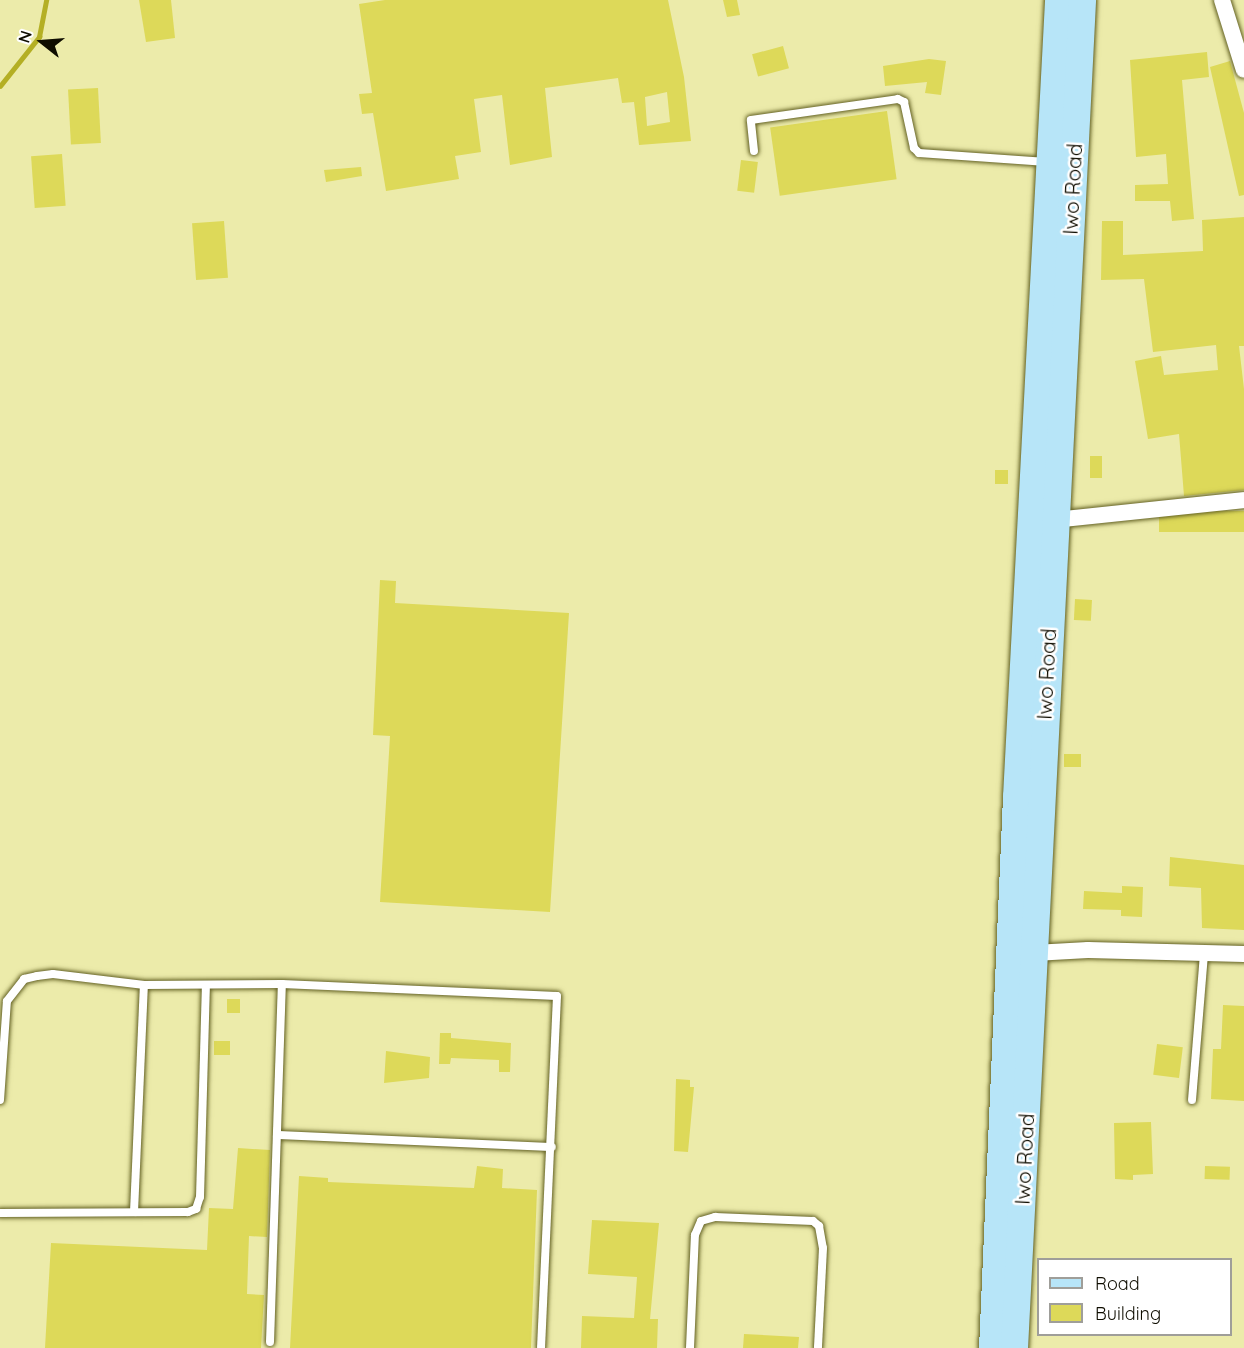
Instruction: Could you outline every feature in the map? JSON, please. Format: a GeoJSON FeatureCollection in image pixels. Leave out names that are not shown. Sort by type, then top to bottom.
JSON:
{"type":"FeatureCollection","features":[{"type":"Feature","properties":{"kind":"main road","name":"Iwo Road"},"geometry":{"type":"LineString","coordinates":[[1014,1348],[1034,953],[1023,906],[1058,0]]}},
{"type":"Feature","properties":{"kind":"main road","name":"Iwo Road"},"geometry":{"type":"LineString","coordinates":[[992,1348],[1023,906],[1054,520],[1082,0]]}},
{"type":"Feature","properties":{"kind":"street"},"geometry":{"type":"LineString","coordinates":[[1221,0],[1244,70]]}},
{"type":"Feature","properties":{"kind":"street"},"geometry":{"type":"LineString","coordinates":[[1054,520],[1244,500]]}},
{"type":"Feature","properties":{"kind":"street"},"geometry":{"type":"LineString","coordinates":[[1034,953],[1244,954]]}},
{"type":"Feature","properties":{"kind":"lane"},"geometry":{"type":"LineString","coordinates":[[754,151],[751,120],[898,99],[904,102],[914,148],[919,153],[1051,162]]}},
{"type":"Feature","properties":{"kind":"lane"},"geometry":{"type":"LineString","coordinates":[[1192,1100],[1204,953]]}},
{"type":"Feature","properties":{"kind":"lane"},"geometry":{"type":"LineString","coordinates":[[0,1100],[7,1001],[24,980],[53,974],[144,985],[206,988],[282,984],[557,996],[552,1147],[541,1348]]}},
{"type":"Feature","properties":{"kind":"lane"},"geometry":{"type":"LineString","coordinates":[[270,1342],[282,984]]}},
{"type":"Feature","properties":{"kind":"lane"},"geometry":{"type":"LineString","coordinates":[[134,1212],[144,985]]}},
{"type":"Feature","properties":{"kind":"lane"},"geometry":{"type":"LineString","coordinates":[[0,1213],[188,1212],[199,1203],[206,988]]}},
{"type":"Feature","properties":{"kind":"lane"},"geometry":{"type":"LineString","coordinates":[[277,1135],[552,1147]]}},
{"type":"Feature","properties":{"kind":"lane"},"geometry":{"type":"LineString","coordinates":[[690,1348],[695,1234],[701,1221],[715,1216],[813,1221],[819,1226],[823,1248],[818,1348]]}},
{"type":"Feature","properties":{"kind":"building"},"geometry":{"type":"Polygon","coordinates":[[[139,0],[171,0],[175,38],[146,42],[139,0]]]}},
{"type":"Feature","properties":{"kind":"building"},"geometry":{"type":"Polygon","coordinates":[[[385,0],[668,0],[684,77],[691,141],[639,145],[634,102],[622,103],[618,78],[545,88],[552,157],[510,165],[502,95],[474,99],[481,152],[455,156],[459,179],[386,191],[373,113],[362,114],[359,94],[372,93],[359,4],[385,0]],[[667,92],[645,97],[647,126],[670,122],[667,92]]]}},
{"type":"Feature","properties":{"kind":"building"},"geometry":{"type":"Polygon","coordinates":[[[723,0],[737,0],[740,15],[727,17],[723,0]]]}},
{"type":"Feature","properties":{"kind":"building"},"geometry":{"type":"Polygon","coordinates":[[[783,46],[789,68],[758,76],[752,54],[783,46]]]}},
{"type":"Feature","properties":{"kind":"building"},"geometry":{"type":"Polygon","coordinates":[[[1207,52],[1209,77],[1182,80],[1194,219],[1172,221],[1170,201],[1135,201],[1135,185],[1168,184],[1166,154],[1136,157],[1130,60],[1207,52]]]}},
{"type":"Feature","properties":{"kind":"building"},"geometry":{"type":"Polygon","coordinates":[[[929,59],[946,61],[941,95],[925,93],[927,82],[885,86],[883,66],[929,59]]]}},
{"type":"Feature","properties":{"kind":"building"},"geometry":{"type":"Polygon","coordinates":[[[1230,61],[1244,113],[1244,195],[1239,196],[1210,67],[1230,61]]]}},
{"type":"Feature","properties":{"kind":"building"},"geometry":{"type":"Polygon","coordinates":[[[98,88],[101,143],[71,144],[68,90],[98,88]]]}},
{"type":"Feature","properties":{"kind":"building"},"geometry":{"type":"Polygon","coordinates":[[[887,111],[897,179],[780,196],[770,127],[887,111]]]}},
{"type":"Feature","properties":{"kind":"building"},"geometry":{"type":"Polygon","coordinates":[[[62,154],[66,206],[35,208],[31,156],[62,154]]]}},
{"type":"Feature","properties":{"kind":"building"},"geometry":{"type":"Polygon","coordinates":[[[741,160],[758,162],[754,193],[737,191],[741,160]]]}},
{"type":"Feature","properties":{"kind":"building"},"geometry":{"type":"Polygon","coordinates":[[[361,167],[362,176],[326,182],[324,170],[361,167]]]}},
{"type":"Feature","properties":{"kind":"building"},"geometry":{"type":"Polygon","coordinates":[[[1244,217],[1244,346],[1239,346],[1244,389],[1244,490],[1184,496],[1179,434],[1148,439],[1135,361],[1161,356],[1164,375],[1218,370],[1216,345],[1153,352],[1144,279],[1101,280],[1102,221],[1123,221],[1123,255],[1203,251],[1202,220],[1244,217]]]}},
{"type":"Feature","properties":{"kind":"building"},"geometry":{"type":"Polygon","coordinates":[[[224,221],[228,278],[196,280],[192,223],[224,221]]]}},
{"type":"Feature","properties":{"kind":"building"},"geometry":{"type":"Polygon","coordinates":[[[1090,456],[1102,456],[1102,478],[1090,478],[1090,456]]]}},
{"type":"Feature","properties":{"kind":"building"},"geometry":{"type":"Polygon","coordinates":[[[995,470],[1008,470],[1008,484],[995,484],[995,470]]]}},
{"type":"Feature","properties":{"kind":"building"},"geometry":{"type":"Polygon","coordinates":[[[1159,511],[1244,511],[1244,532],[1159,532],[1159,511]]]}},
{"type":"Feature","properties":{"kind":"building"},"geometry":{"type":"Polygon","coordinates":[[[380,580],[396,581],[395,603],[569,613],[550,912],[380,902],[390,736],[373,735],[380,580]]]}},
{"type":"Feature","properties":{"kind":"building"},"geometry":{"type":"Polygon","coordinates":[[[1075,599],[1092,600],[1091,621],[1074,620],[1075,599]]]}},
{"type":"Feature","properties":{"kind":"building"},"geometry":{"type":"Polygon","coordinates":[[[1064,754],[1081,754],[1081,767],[1064,767],[1064,754]]]}},
{"type":"Feature","properties":{"kind":"building"},"geometry":{"type":"Polygon","coordinates":[[[1170,857],[1244,865],[1244,930],[1202,928],[1201,888],[1169,886],[1170,857]]]}},
{"type":"Feature","properties":{"kind":"building"},"geometry":{"type":"Polygon","coordinates":[[[1122,886],[1143,887],[1142,917],[1121,916],[1121,910],[1083,909],[1084,891],[1122,893],[1122,886]]]}},
{"type":"Feature","properties":{"kind":"building"},"geometry":{"type":"Polygon","coordinates":[[[227,999],[240,999],[240,1013],[227,1013],[227,999]]]}},
{"type":"Feature","properties":{"kind":"building"},"geometry":{"type":"Polygon","coordinates":[[[1223,1005],[1244,1006],[1244,1101],[1211,1099],[1213,1049],[1221,1049],[1223,1005]]]}},
{"type":"Feature","properties":{"kind":"building"},"geometry":{"type":"Polygon","coordinates":[[[440,1033],[451,1033],[451,1038],[511,1043],[510,1072],[499,1072],[499,1060],[451,1058],[450,1064],[439,1064],[440,1033]]]}},
{"type":"Feature","properties":{"kind":"building"},"geometry":{"type":"Polygon","coordinates":[[[214,1041],[230,1041],[230,1055],[214,1055],[214,1041]]]}},
{"type":"Feature","properties":{"kind":"building"},"geometry":{"type":"Polygon","coordinates":[[[1157,1044],[1183,1047],[1179,1078],[1153,1075],[1157,1044]]]}},
{"type":"Feature","properties":{"kind":"building"},"geometry":{"type":"Polygon","coordinates":[[[386,1051],[430,1057],[429,1078],[384,1083],[386,1051]]]}},
{"type":"Feature","properties":{"kind":"building"},"geometry":{"type":"Polygon","coordinates":[[[676,1079],[690,1080],[690,1087],[694,1087],[688,1152],[674,1151],[676,1079]]]}},
{"type":"Feature","properties":{"kind":"building"},"geometry":{"type":"Polygon","coordinates":[[[1151,1122],[1153,1174],[1133,1175],[1133,1180],[1115,1179],[1114,1123],[1151,1122]]]}},
{"type":"Feature","properties":{"kind":"building"},"geometry":{"type":"Polygon","coordinates":[[[238,1148],[270,1150],[267,1237],[249,1236],[247,1294],[264,1295],[261,1348],[45,1348],[51,1243],[207,1250],[209,1208],[233,1209],[238,1148]]]}},
{"type":"Feature","properties":{"kind":"building"},"geometry":{"type":"Polygon","coordinates":[[[477,1166],[503,1169],[502,1188],[537,1190],[531,1348],[290,1348],[299,1176],[328,1178],[328,1182],[474,1188],[477,1166]]]}},
{"type":"Feature","properties":{"kind":"building"},"geometry":{"type":"Polygon","coordinates":[[[1205,1166],[1230,1167],[1230,1180],[1205,1179],[1205,1166]]]}},
{"type":"Feature","properties":{"kind":"building"},"geometry":{"type":"Polygon","coordinates":[[[592,1220],[659,1223],[650,1319],[658,1319],[657,1348],[581,1348],[582,1316],[634,1318],[637,1277],[588,1274],[592,1220]]]}},
{"type":"Feature","properties":{"kind":"building"},"geometry":{"type":"Polygon","coordinates":[[[744,1334],[799,1337],[798,1348],[743,1348],[744,1334]]]}},
{"type":"Feature","properties":{"kind":"waterway"},"geometry":{"type":"LineString","coordinates":[[0,86],[39,37],[46,0]]}}]}
